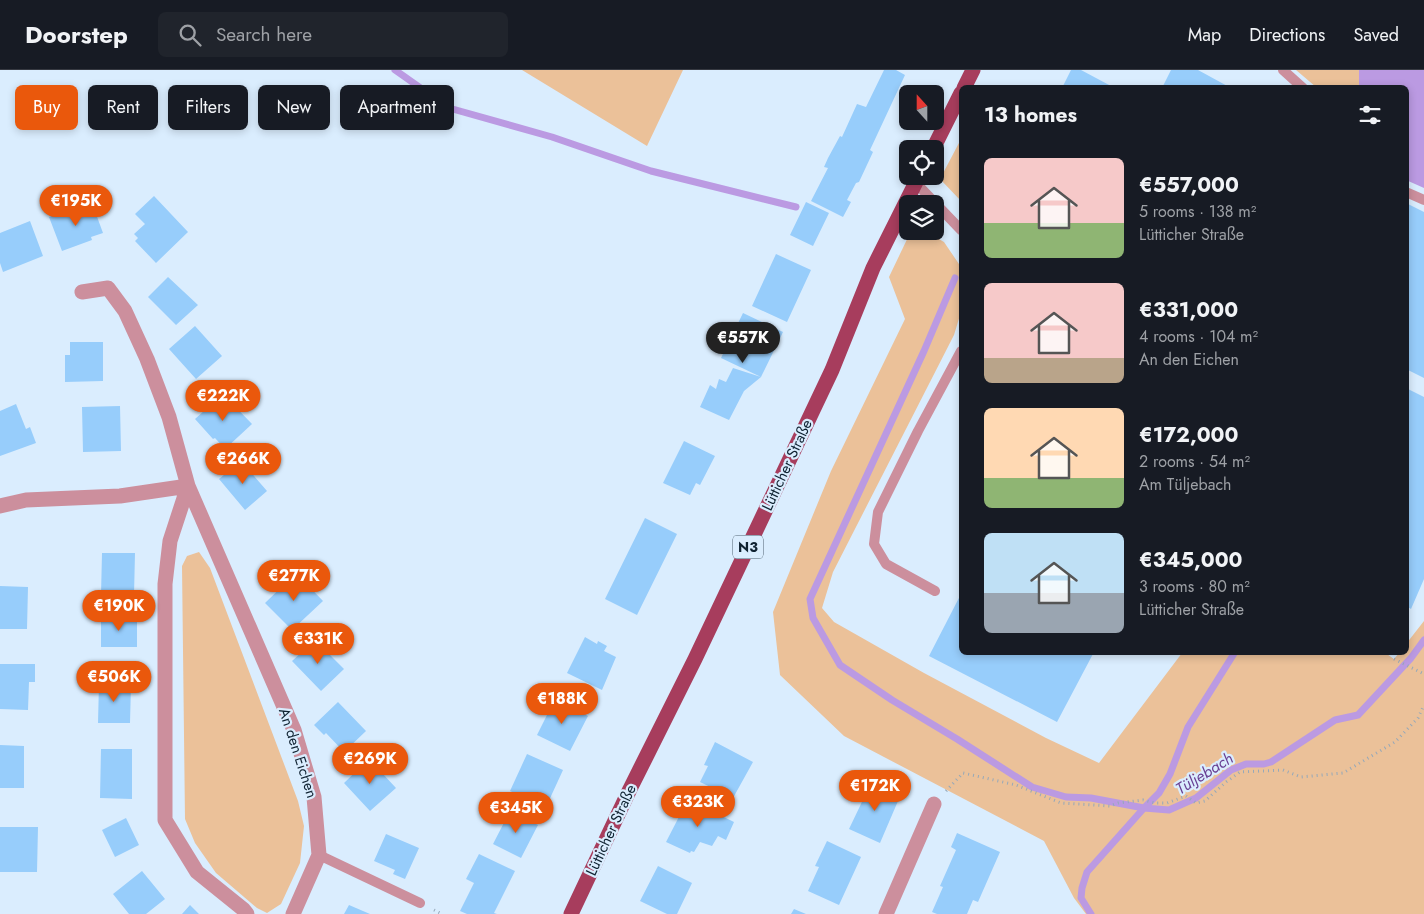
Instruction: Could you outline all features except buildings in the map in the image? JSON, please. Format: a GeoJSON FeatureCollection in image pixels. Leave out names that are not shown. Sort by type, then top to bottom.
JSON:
{"type":"FeatureCollection","features":[{"type":"Feature","properties":{"kind":"main road"},"geometry":{"type":"LineString","coordinates":[[966,85],[973,70]]}},
{"type":"Feature","properties":{"kind":"main road"},"geometry":{"type":"LineString","coordinates":[[938,140],[959,98]]}},
{"type":"Feature","properties":{"kind":"main road","name":"Lütticher Straße"},"geometry":{"type":"LineString","coordinates":[[571,914],[651,744],[695,659],[798,443],[832,370],[873,268],[914,185]]}},
{"type":"Feature","properties":{"kind":"street","name":"An den Eichen"},"geometry":{"type":"LineString","coordinates":[[82,292],[108,288],[125,311],[147,359],[169,417],[188,486],[294,730],[314,797],[319,855],[293,914]]}},
{"type":"Feature","properties":{"kind":"street"},"geometry":{"type":"LineString","coordinates":[[0,506],[26,500],[120,496],[188,486],[170,541],[165,584],[165,820],[197,872],[243,909],[246,914]]}},
{"type":"Feature","properties":{"kind":"street"},"geometry":{"type":"LineString","coordinates":[[886,914],[934,804]]}},
{"type":"Feature","properties":{"kind":"lane"},"geometry":{"type":"LineString","coordinates":[[1283,70],[1300,85]]}},
{"type":"Feature","properties":{"kind":"lane"},"geometry":{"type":"LineString","coordinates":[[922,185],[959,228]]}},
{"type":"Feature","properties":{"kind":"lane"},"geometry":{"type":"LineString","coordinates":[[1409,193],[1424,200]]}},
{"type":"Feature","properties":{"kind":"lane"},"geometry":{"type":"LineString","coordinates":[[935,591],[886,564],[874,544],[878,512],[918,431],[959,355]]}},
{"type":"Feature","properties":{"kind":"lane"},"geometry":{"type":"LineString","coordinates":[[319,855],[420,903]]}},
{"type":"Feature","properties":{"kind":"path"},"geometry":{"type":"LineString","coordinates":[[1394,659],[1424,674]]}},
{"type":"Feature","properties":{"kind":"path"},"geometry":{"type":"LineString","coordinates":[[934,804],[963,773],[1016,785],[1061,803],[1110,806],[1118,803],[1144,800],[1155,803],[1167,803],[1186,796],[1196,803],[1205,801],[1240,772],[1283,770],[1301,777],[1343,773],[1395,742],[1418,718],[1424,705]]}},
{"type":"Feature","properties":{"kind":"shaded area"},"geometry":{"type":"Polygon","coordinates":[[[522,70],[683,70],[647,146],[522,70]]]}},
{"type":"Feature","properties":{"kind":"shaded area"},"geometry":{"type":"Polygon","coordinates":[[[1296,70],[1359,70],[1359,85],[1314,85],[1296,70]]]}},
{"type":"Feature","properties":{"kind":"shaded area"},"geometry":{"type":"Polygon","coordinates":[[[1359,70],[1424,70],[1424,188],[1409,181],[1409,85],[1359,85],[1359,70]]]}},
{"type":"Feature","properties":{"kind":"shaded area"},"geometry":{"type":"Polygon","coordinates":[[[959,143],[959,199],[944,183],[944,171],[959,143]]]}},
{"type":"Feature","properties":{"kind":"shaded area"},"geometry":{"type":"Polygon","coordinates":[[[907,240],[941,240],[944,242],[959,264],[959,319],[954,335],[833,572],[822,608],[834,622],[924,673],[1046,738],[1099,763],[1180,655],[1388,655],[1394,659],[1397,655],[1409,655],[1409,640],[1424,621],[1424,914],[1086,914],[1074,898],[1044,841],[844,736],[780,675],[773,612],[831,471],[905,319],[889,277],[907,240]]]}},
{"type":"Feature","properties":{"kind":"shaded area"},"geometry":{"type":"Polygon","coordinates":[[[199,552],[210,568],[298,801],[304,826],[300,863],[281,904],[267,913],[257,908],[216,873],[195,843],[185,819],[182,566],[187,556],[199,552]]]}},
{"type":"Feature","properties":{"kind":"waterway"},"geometry":{"type":"LineString","coordinates":[[395,70],[449,108],[552,137],[651,171],[796,207]]}},
{"type":"Feature","properties":{"kind":"waterway","name":"Tüljebach"},"geometry":{"type":"LineString","coordinates":[[955,278],[924,351],[810,599],[813,618],[840,665],[892,700],[1032,787],[1066,797],[1091,798],[1144,808],[1169,810],[1196,798],[1231,770],[1246,764],[1271,762],[1335,720],[1358,715],[1411,658],[1424,640]]}},
{"type":"Feature","properties":{"kind":"waterway","name":"Tüljebach"},"geometry":{"type":"LineString","coordinates":[[1091,914],[1081,898],[1087,872],[1159,793],[1170,774],[1188,727],[1233,655]]}}]}
